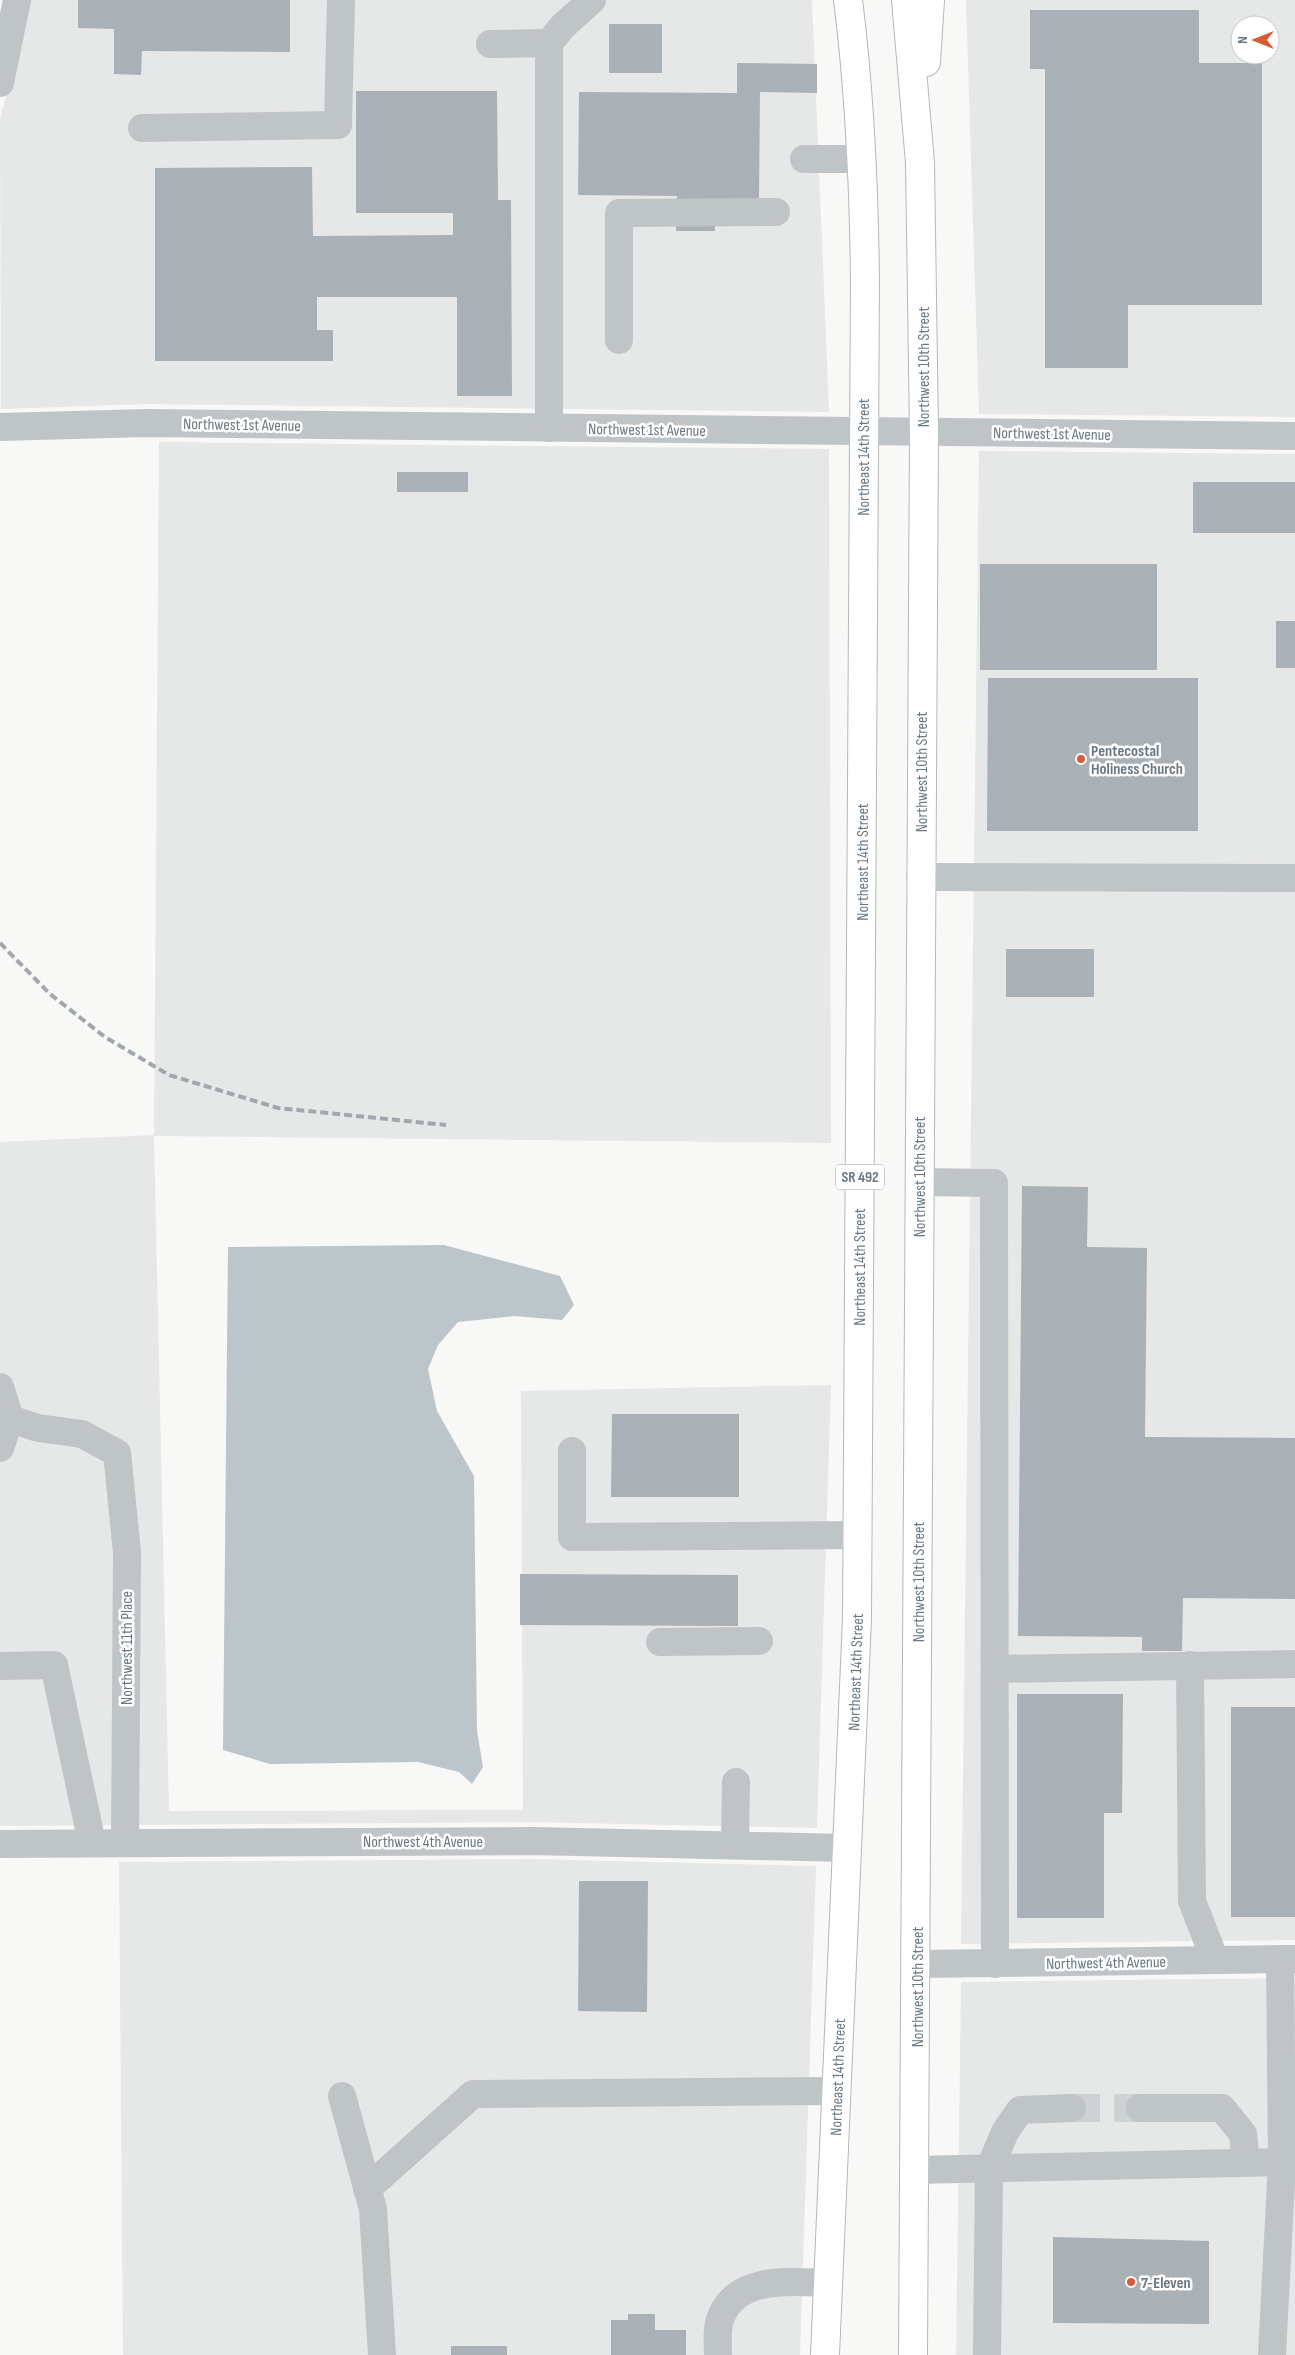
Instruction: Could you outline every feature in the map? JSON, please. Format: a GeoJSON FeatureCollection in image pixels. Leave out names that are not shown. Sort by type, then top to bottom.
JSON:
{"type":"FeatureCollection","features":[{"type":"Feature","properties":{"kind":"main road","name":"Northeast 14th Street"},"geometry":{"type":"LineString","coordinates":[[825,2355],[846,1848],[857,1637],[858,1535],[865,282],[862,159],[856,65],[848,0]]}},
{"type":"Feature","properties":{"kind":"main road","name":"Northwest 10th Street"},"geometry":{"type":"LineString","coordinates":[[906,0],[920,163],[924,432],[920,877],[917,1964],[913,2355]]}},
{"type":"Feature","properties":{"kind":"main road"},"geometry":{"type":"LineString","coordinates":[[920,163],[930,0]]}},
{"type":"Feature","properties":{"kind":"street"},"geometry":{"type":"LineString","coordinates":[[0,83],[17,0]]}},
{"type":"Feature","properties":{"kind":"street"},"geometry":{"type":"LineString","coordinates":[[142,128],[338,125],[341,0]]}},
{"type":"Feature","properties":{"kind":"street"},"geometry":{"type":"LineString","coordinates":[[548,428],[549,43],[562,26],[592,0]]}},
{"type":"Feature","properties":{"kind":"street"},"geometry":{"type":"LineString","coordinates":[[490,44],[549,43]]}},
{"type":"Feature","properties":{"kind":"street"},"geometry":{"type":"LineString","coordinates":[[804,159],[862,159]]}},
{"type":"Feature","properties":{"kind":"street"},"geometry":{"type":"LineString","coordinates":[[619,340],[619,213],[776,212]]}},
{"type":"Feature","properties":{"kind":"street","name":"Northwest 1st Avenue"},"geometry":{"type":"LineString","coordinates":[[0,427],[147,423],[1295,436]]}},
{"type":"Feature","properties":{"kind":"street"},"geometry":{"type":"LineString","coordinates":[[920,877],[1295,878]]}},
{"type":"Feature","properties":{"kind":"street"},"geometry":{"type":"LineString","coordinates":[[919,1182],[994,1183],[996,1964]]}},
{"type":"Feature","properties":{"kind":"street"},"geometry":{"type":"LineString","coordinates":[[0,1387],[10,1419],[0,1448]]}},
{"type":"Feature","properties":{"kind":"street","name":"Northwest 11th Place"},"geometry":{"type":"LineString","coordinates":[[10,1419],[38,1428],[82,1434],[118,1453],[127,1552],[125,1843]]}},
{"type":"Feature","properties":{"kind":"street"},"geometry":{"type":"LineString","coordinates":[[572,1451],[572,1537],[858,1535]]}},
{"type":"Feature","properties":{"kind":"street"},"geometry":{"type":"LineString","coordinates":[[660,1642],[759,1641]]}},
{"type":"Feature","properties":{"kind":"street"},"geometry":{"type":"LineString","coordinates":[[995,1669],[1295,1664]]}},
{"type":"Feature","properties":{"kind":"street"},"geometry":{"type":"LineString","coordinates":[[0,1666],[54,1665],[92,1843]]}},
{"type":"Feature","properties":{"kind":"street"},"geometry":{"type":"LineString","coordinates":[[1190,1665],[1192,1900],[1215,1960]]}},
{"type":"Feature","properties":{"kind":"street"},"geometry":{"type":"LineString","coordinates":[[735,1846],[736,1782]]}},
{"type":"Feature","properties":{"kind":"street","name":"Northwest 4th Avenue"},"geometry":{"type":"LineString","coordinates":[[0,1844],[533,1841],[846,1848]]}},
{"type":"Feature","properties":{"kind":"street"},"geometry":{"type":"LineString","coordinates":[[1272,2355],[1282,2162],[1288,1959]]}},
{"type":"Feature","properties":{"kind":"street","name":"Northwest 4th Avenue"},"geometry":{"type":"LineString","coordinates":[[917,1964],[1288,1959]]}},
{"type":"Feature","properties":{"kind":"street"},"geometry":{"type":"LineString","coordinates":[[367,2189],[473,2094],[837,2091]]}},
{"type":"Feature","properties":{"kind":"street"},"geometry":{"type":"LineString","coordinates":[[342,2096],[373,2209],[382,2355]]}},
{"type":"Feature","properties":{"kind":"street"},"geometry":{"type":"LineString","coordinates":[[987,2355],[989,2170],[1005,2132],[1020,2110],[1072,2108]]}},
{"type":"Feature","properties":{"kind":"street"},"geometry":{"type":"LineString","coordinates":[[1140,2108],[1222,2108],[1243,2134],[1246,2163]]}},
{"type":"Feature","properties":{"kind":"street"},"geometry":{"type":"LineString","coordinates":[[915,2170],[989,2170],[1282,2162]]}},
{"type":"Feature","properties":{"kind":"street"},"geometry":{"type":"LineString","coordinates":[[718,2355],[721,2317],[728,2304],[739,2293],[751,2287],[770,2283],[827,2282]]}},
{"type":"Feature","properties":{"kind":"shaded area"},"geometry":{"type":"Polygon","coordinates":[[[30,0],[812,0],[829,412],[147,404],[1,409],[0,119],[30,0]]]}},
{"type":"Feature","properties":{"kind":"shaded area"},"geometry":{"type":"Polygon","coordinates":[[[966,0],[1295,0],[1295,417],[979,414],[966,0]]]}},
{"type":"Feature","properties":{"kind":"shaded area"},"geometry":{"type":"Polygon","coordinates":[[[159,442],[829,449],[831,1143],[154,1136],[169,1811],[523,1810],[521,1391],[831,1385],[817,1828],[532,1822],[0,1826],[0,1142],[154,1135],[159,442]]]}},
{"type":"Feature","properties":{"kind":"shaded area"},"geometry":{"type":"Polygon","coordinates":[[[979,451],[1295,454],[1295,1940],[961,1944],[979,451]]]}},
{"type":"Feature","properties":{"kind":"shaded area"},"geometry":{"type":"Polygon","coordinates":[[[444,1245],[560,1276],[574,1305],[562,1320],[514,1316],[458,1322],[438,1345],[428,1369],[437,1411],[474,1476],[477,1731],[483,1767],[472,1784],[459,1772],[418,1762],[270,1764],[223,1750],[228,1247],[444,1245]]]}},
{"type":"Feature","properties":{"kind":"shaded area"},"geometry":{"type":"Polygon","coordinates":[[[532,1859],[816,1866],[800,2355],[123,2355],[119,1862],[532,1859]]]}},
{"type":"Feature","properties":{"kind":"shaded area"},"geometry":{"type":"Polygon","coordinates":[[[1295,1978],[1295,2355],[956,2355],[961,1982],[1295,1978]]]}},
{"type":"Feature","properties":{"kind":"building"},"geometry":{"type":"Polygon","coordinates":[[[78,0],[290,0],[290,52],[142,51],[141,75],[114,74],[114,29],[78,28],[78,0]]]}},
{"type":"Feature","properties":{"kind":"building"},"geometry":{"type":"Polygon","coordinates":[[[1030,10],[1199,10],[1199,63],[1262,65],[1262,305],[1128,305],[1128,368],[1045,368],[1045,69],[1030,69],[1030,10]]]}},
{"type":"Feature","properties":{"kind":"building"},"geometry":{"type":"Polygon","coordinates":[[[609,24],[662,24],[662,73],[609,73],[609,24]]]}},
{"type":"Feature","properties":{"kind":"building"},"geometry":{"type":"Polygon","coordinates":[[[737,63],[817,64],[817,93],[760,92],[759,199],[715,213],[715,231],[676,231],[677,196],[578,195],[579,92],[737,93],[737,63]]]}},
{"type":"Feature","properties":{"kind":"building"},"geometry":{"type":"Polygon","coordinates":[[[356,91],[497,91],[498,200],[511,200],[512,396],[457,396],[457,297],[317,297],[317,330],[333,330],[333,361],[155,361],[155,168],[312,167],[313,236],[453,235],[453,213],[356,213],[356,91]]]}},
{"type":"Feature","properties":{"kind":"building"},"geometry":{"type":"Polygon","coordinates":[[[397,472],[468,472],[468,492],[397,492],[397,472]]]}},
{"type":"Feature","properties":{"kind":"building"},"geometry":{"type":"Polygon","coordinates":[[[1193,482],[1295,482],[1295,533],[1193,533],[1193,482]]]}},
{"type":"Feature","properties":{"kind":"building"},"geometry":{"type":"Polygon","coordinates":[[[980,564],[1157,564],[1157,670],[980,670],[980,564]]]}},
{"type":"Feature","properties":{"kind":"building"},"geometry":{"type":"Polygon","coordinates":[[[1276,621],[1295,621],[1295,668],[1276,668],[1276,621]]]}},
{"type":"Feature","properties":{"kind":"building"},"geometry":{"type":"Polygon","coordinates":[[[988,678],[1198,678],[1198,831],[987,831],[988,678]]]}},
{"type":"Feature","properties":{"kind":"building"},"geometry":{"type":"Polygon","coordinates":[[[1006,949],[1094,949],[1094,997],[1006,997],[1006,949]]]}},
{"type":"Feature","properties":{"kind":"building"},"geometry":{"type":"Polygon","coordinates":[[[1022,1186],[1088,1187],[1087,1247],[1147,1248],[1145,1437],[1295,1438],[1295,1599],[1183,1598],[1182,1651],[1142,1651],[1142,1637],[1018,1636],[1022,1186]]]}},
{"type":"Feature","properties":{"kind":"building"},"geometry":{"type":"Polygon","coordinates":[[[612,1414],[739,1414],[739,1497],[611,1497],[612,1414]]]}},
{"type":"Feature","properties":{"kind":"building"},"geometry":{"type":"Polygon","coordinates":[[[520,1574],[738,1575],[738,1626],[520,1625],[520,1574]]]}},
{"type":"Feature","properties":{"kind":"building"},"geometry":{"type":"Polygon","coordinates":[[[1017,1694],[1123,1694],[1122,1813],[1104,1813],[1104,1918],[1017,1918],[1017,1694]]]}},
{"type":"Feature","properties":{"kind":"building"},"geometry":{"type":"Polygon","coordinates":[[[1231,1707],[1295,1707],[1295,1917],[1231,1917],[1231,1707]]]}},
{"type":"Feature","properties":{"kind":"building"},"geometry":{"type":"Polygon","coordinates":[[[579,1881],[648,1881],[647,2012],[578,2011],[579,1881]]]}},
{"type":"Feature","properties":{"kind":"building","name":"7-Eleven"},"geometry":{"type":"Polygon","coordinates":[[[1053,2237],[1209,2241],[1209,2324],[1053,2323],[1053,2237]]]}},
{"type":"Feature","properties":{"kind":"building"},"geometry":{"type":"Polygon","coordinates":[[[628,2314],[655,2314],[655,2330],[686,2330],[686,2355],[611,2355],[611,2320],[628,2320],[628,2314]]]}},
{"type":"Feature","properties":{"kind":"building"},"geometry":{"type":"Polygon","coordinates":[[[451,2346],[507,2346],[507,2355],[451,2355],[451,2346]]]}},
{"type":"Feature","properties":{"kind":"tunnel"},"geometry":{"type":"LineString","coordinates":[[1072,2108],[1140,2108]]}},
{"type":"Feature","properties":{"kind":"railway"},"geometry":{"type":"LineString","coordinates":[[0,943],[50,994],[105,1037],[169,1075],[278,1108],[446,1125]]}},
{"type":"Feature","properties":{"kind":"place","name":"Pentecostal Holiness Church"},"geometry":{"type":"Point","coordinates":[1081,759]}},
{"type":"Feature","properties":{"kind":"place","name":"7-Eleven"},"geometry":{"type":"Point","coordinates":[1131,2282]}}]}
